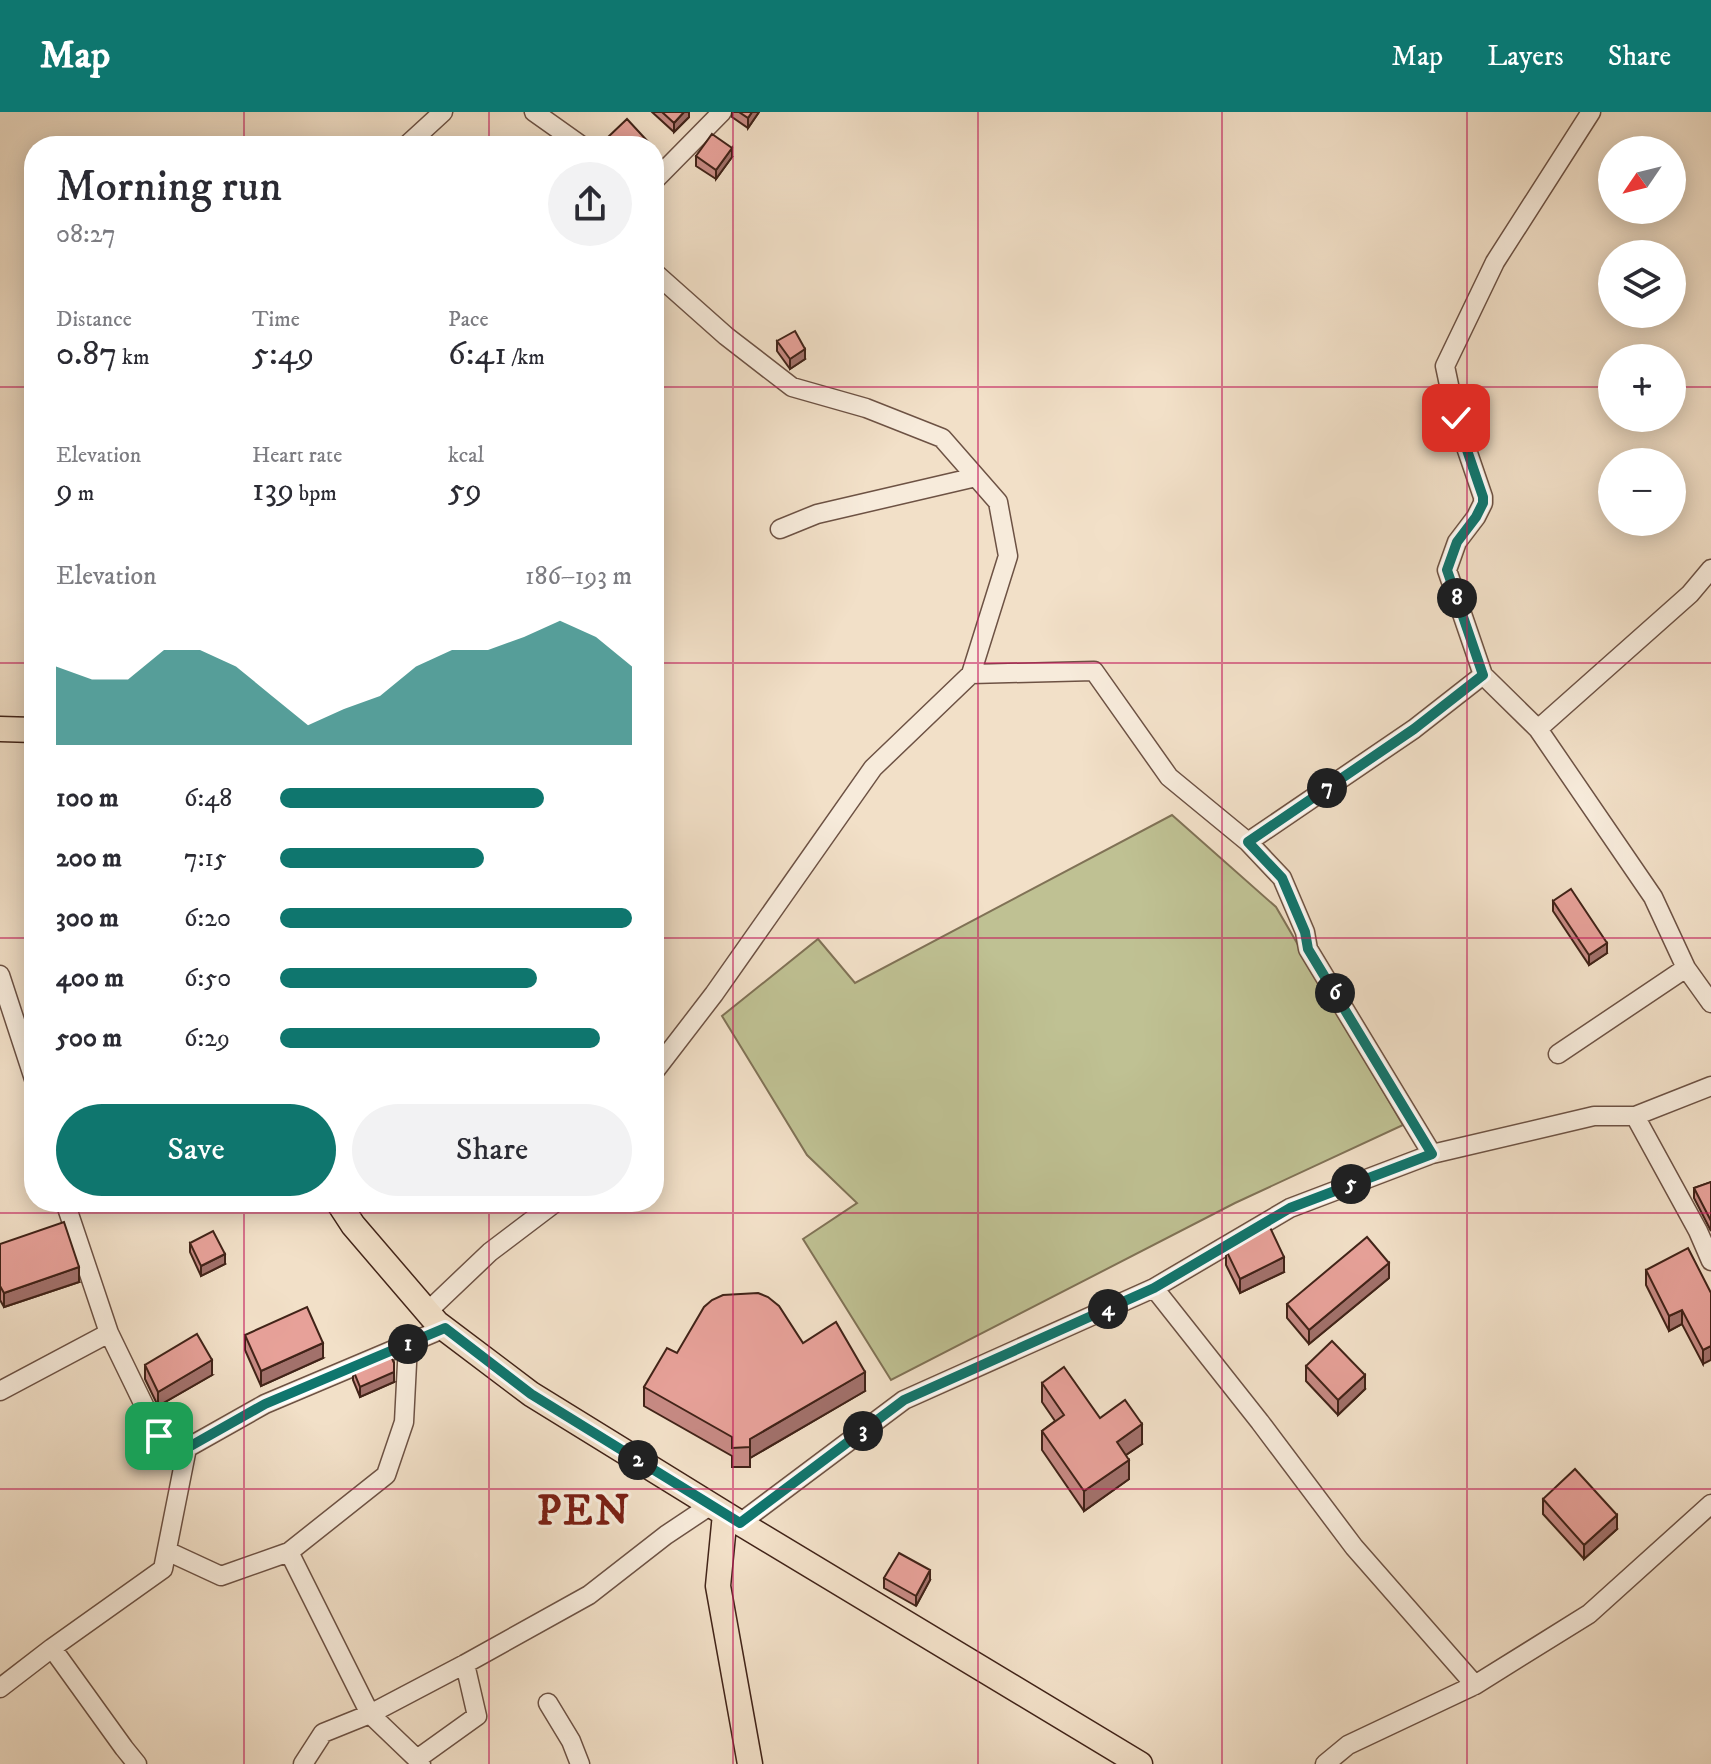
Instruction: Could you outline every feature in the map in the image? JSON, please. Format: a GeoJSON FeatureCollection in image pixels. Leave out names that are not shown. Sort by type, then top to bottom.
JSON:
{"type":"FeatureCollection","features":[{"type":"Feature","properties":{"kind":"main road"},"geometry":{"type":"LineString","coordinates":[[0,729],[24,730]]}},
{"type":"Feature","properties":{"kind":"main road"},"geometry":{"type":"LineString","coordinates":[[345,1212],[436,1320],[531,1394],[1140,1764]]}},
{"type":"Feature","properties":{"kind":"main road"},"geometry":{"type":"LineString","coordinates":[[725,1514],[718,1586],[750,1764]]}},
{"type":"Feature","properties":{"kind":"street"},"geometry":{"type":"LineString","coordinates":[[417,136],[443,112]]}},
{"type":"Feature","properties":{"kind":"street"},"geometry":{"type":"LineString","coordinates":[[534,112],[568,136]]}},
{"type":"Feature","properties":{"kind":"street"},"geometry":{"type":"LineString","coordinates":[[664,171],[722,112]]}},
{"type":"Feature","properties":{"kind":"street"},"geometry":{"type":"LineString","coordinates":[[1591,112],[1495,262],[1445,366],[1456,418],[1483,497],[1476,517],[1457,542],[1447,570],[1483,675],[1538,729],[1653,897],[1686,968],[1711,1003]]}},
{"type":"Feature","properties":{"kind":"street"},"geometry":{"type":"LineString","coordinates":[[664,281],[726,336],[792,387],[866,408],[942,438],[998,502],[1008,556],[971,674],[873,768],[714,994],[664,1059]]}},
{"type":"Feature","properties":{"kind":"street"},"geometry":{"type":"LineString","coordinates":[[780,529],[817,514],[976,477]]}},
{"type":"Feature","properties":{"kind":"street"},"geometry":{"type":"LineString","coordinates":[[1538,729],[1690,594],[1711,569]]}},
{"type":"Feature","properties":{"kind":"street"},"geometry":{"type":"LineString","coordinates":[[971,674],[1094,671],[1169,777],[1248,842],[1282,878],[1305,932],[1308,949],[1432,1154]]}},
{"type":"Feature","properties":{"kind":"street"},"geometry":{"type":"LineString","coordinates":[[1248,842],[1414,729],[1483,675]]}},
{"type":"Feature","properties":{"kind":"street"},"geometry":{"type":"LineString","coordinates":[[1558,1054],[1686,968]]}},
{"type":"Feature","properties":{"kind":"street"},"geometry":{"type":"LineString","coordinates":[[0,975],[24,1044]]}},
{"type":"Feature","properties":{"kind":"street"},"geometry":{"type":"LineString","coordinates":[[303,1764],[323,1733],[370,1714],[589,1595],[666,1535],[725,1514],[904,1400],[1154,1288],[1290,1208],[1432,1154],[1594,1116],[1635,1116],[1711,1086]]}},
{"type":"Feature","properties":{"kind":"street"},"geometry":{"type":"LineString","coordinates":[[1635,1116],[1698,1231],[1711,1261]]}},
{"type":"Feature","properties":{"kind":"street"},"geometry":{"type":"LineString","coordinates":[[68,1212],[109,1333],[159,1436],[187,1448]]}},
{"type":"Feature","properties":{"kind":"street"},"geometry":{"type":"LineString","coordinates":[[0,1688],[163,1569],[187,1448],[265,1404],[408,1344],[436,1320],[490,1252],[543,1212]]}},
{"type":"Feature","properties":{"kind":"street"},"geometry":{"type":"LineString","coordinates":[[1154,1288],[1354,1547],[1475,1685]]}},
{"type":"Feature","properties":{"kind":"street"},"geometry":{"type":"LineString","coordinates":[[0,1391],[109,1333]]}},
{"type":"Feature","properties":{"kind":"street"},"geometry":{"type":"LineString","coordinates":[[167,1551],[221,1576],[289,1552],[386,1475],[404,1422],[408,1344]]}},
{"type":"Feature","properties":{"kind":"street"},"geometry":{"type":"LineString","coordinates":[[1325,1764],[1348,1745],[1475,1685],[1589,1614],[1711,1504]]}},
{"type":"Feature","properties":{"kind":"street"},"geometry":{"type":"LineString","coordinates":[[289,1552],[370,1714],[419,1762],[477,1716],[465,1664]]}},
{"type":"Feature","properties":{"kind":"street"},"geometry":{"type":"LineString","coordinates":[[52,1648],[137,1764]]}},
{"type":"Feature","properties":{"kind":"street"},"geometry":{"type":"LineString","coordinates":[[548,1703],[571,1741],[580,1764]]}},
{"type":"Feature","properties":{"kind":"green space"},"geometry":{"type":"Polygon","coordinates":[[[1172,815],[1276,907],[1403,1125],[1235,1203],[891,1380],[803,1239],[857,1203],[807,1155],[722,1016],[818,939],[855,983],[1172,815]]]}},
{"type":"Feature","properties":{"kind":"building"},"geometry":{"type":"Polygon","coordinates":[[[662,112],[684,112],[674,123],[662,112]]]}},
{"type":"Feature","properties":{"kind":"building"},"geometry":{"type":"Polygon","coordinates":[[[627,119],[643,136],[609,136],[627,119]]]}},
{"type":"Feature","properties":{"kind":"building"},"geometry":{"type":"Polygon","coordinates":[[[712,134],[732,148],[716,170],[696,156],[712,134]]]}},
{"type":"Feature","properties":{"kind":"building"},"geometry":{"type":"Polygon","coordinates":[[[795,331],[805,349],[790,359],[777,341],[795,331]]]}},
{"type":"Feature","properties":{"kind":"building"},"geometry":{"type":"Polygon","coordinates":[[[1571,889],[1607,943],[1589,955],[1553,901],[1571,889]]]}},
{"type":"Feature","properties":{"kind":"building"},"geometry":{"type":"Polygon","coordinates":[[[1711,1182],[1711,1221],[1694,1188],[1711,1182]]]}},
{"type":"Feature","properties":{"kind":"building"},"geometry":{"type":"Polygon","coordinates":[[[1267,1221],[1284,1257],[1240,1279],[1226,1250],[1246,1240],[1244,1235],[1267,1221]]]}},
{"type":"Feature","properties":{"kind":"building"},"geometry":{"type":"Polygon","coordinates":[[[64,1222],[79,1267],[4,1293],[0,1286],[0,1244],[64,1222]]]}},
{"type":"Feature","properties":{"kind":"building"},"geometry":{"type":"Polygon","coordinates":[[[213,1231],[225,1254],[201,1266],[190,1243],[213,1231]]]}},
{"type":"Feature","properties":{"kind":"building"},"geometry":{"type":"Polygon","coordinates":[[[1367,1237],[1389,1263],[1309,1330],[1287,1304],[1367,1237]]]}},
{"type":"Feature","properties":{"kind":"building"},"geometry":{"type":"Polygon","coordinates":[[[1688,1248],[1711,1293],[1711,1346],[1703,1350],[1682,1310],[1669,1316],[1646,1270],[1688,1248]]]}},
{"type":"Feature","properties":{"kind":"building"},"geometry":{"type":"Polygon","coordinates":[[[758,1293],[779,1306],[803,1343],[836,1322],[865,1372],[750,1439],[750,1447],[732,1448],[732,1437],[644,1387],[667,1348],[677,1353],[704,1307],[712,1300],[723,1295],[758,1293]]]}},
{"type":"Feature","properties":{"kind":"building"},"geometry":{"type":"Polygon","coordinates":[[[307,1307],[323,1343],[261,1371],[245,1335],[307,1307]]]}},
{"type":"Feature","properties":{"kind":"building"},"geometry":{"type":"Polygon","coordinates":[[[197,1334],[212,1360],[158,1392],[145,1365],[197,1334]]]}},
{"type":"Feature","properties":{"kind":"building"},"geometry":{"type":"Polygon","coordinates":[[[1332,1341],[1365,1375],[1338,1400],[1306,1366],[1332,1341]]]}},
{"type":"Feature","properties":{"kind":"building"},"geometry":{"type":"Polygon","coordinates":[[[390,1354],[394,1372],[360,1387],[353,1370],[390,1354]]]}},
{"type":"Feature","properties":{"kind":"building"},"geometry":{"type":"Polygon","coordinates":[[[1064,1367],[1100,1418],[1125,1400],[1142,1424],[1117,1442],[1129,1460],[1084,1491],[1042,1431],[1064,1415],[1042,1383],[1064,1367]]]}},
{"type":"Feature","properties":{"kind":"building"},"geometry":{"type":"Polygon","coordinates":[[[1575,1469],[1617,1515],[1584,1545],[1543,1499],[1575,1469]]]}},
{"type":"Feature","properties":{"kind":"building"},"geometry":{"type":"Polygon","coordinates":[[[899,1553],[930,1570],[916,1596],[884,1578],[899,1553]]]}},
{"type":"Feature","properties":{"kind":"district","name":"PEN"},"geometry":{"type":"Point","coordinates":[584,1509]}},
{"type":"Feature","properties":{"kind":"route"},"geometry":{"type":"LineString","coordinates":[[159,1436],[187,1448],[265,1404],[445,1328],[531,1394],[740,1523],[904,1400],[1154,1288],[1290,1208],[1432,1154],[1308,949],[1305,932],[1282,878],[1248,842],[1414,729],[1483,675],[1447,570],[1457,542],[1483,503],[1456,418]]}}]}
